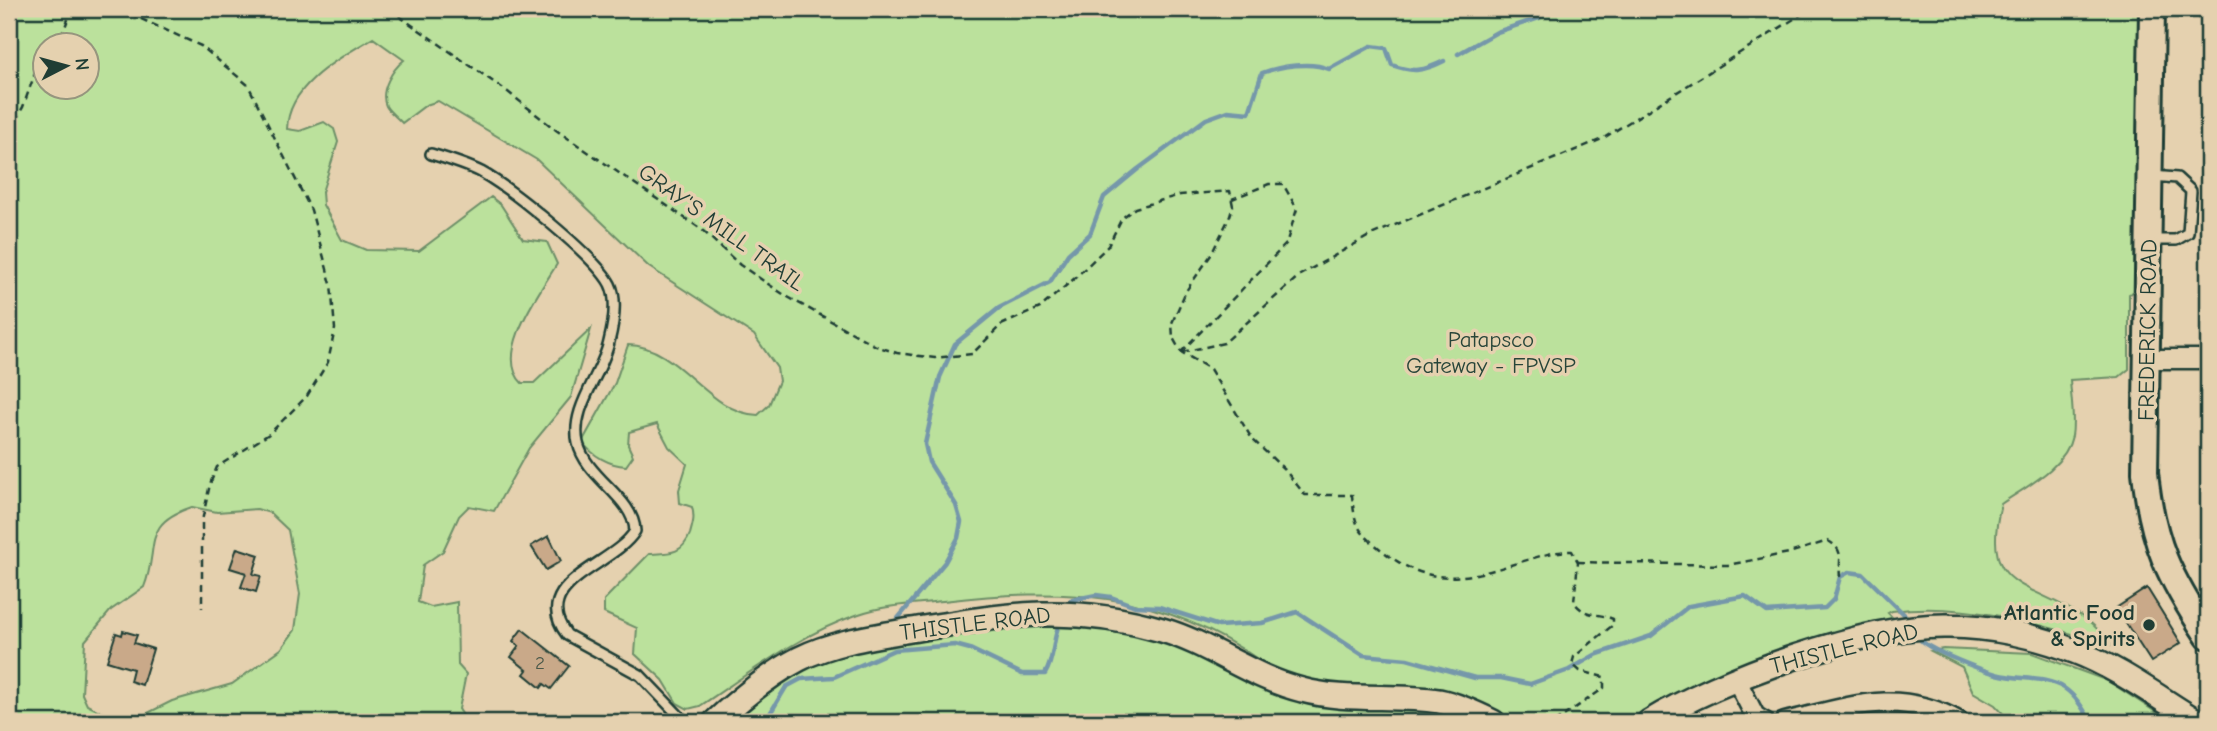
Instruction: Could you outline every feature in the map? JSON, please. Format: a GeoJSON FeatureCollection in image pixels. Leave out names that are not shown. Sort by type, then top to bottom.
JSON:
{"type":"FeatureCollection","features":[{"type":"Feature","properties":{"kind":"main road","name":"FREDERICK ROAD"},"geometry":{"type":"LineString","coordinates":[[2152,9],[2145,472],[2149,511],[2166,568],[2208,636]]}},
{"type":"Feature","properties":{"kind":"street"},"geometry":{"type":"LineString","coordinates":[[2146,359],[2208,359]]}},
{"type":"Feature","properties":{"kind":"street","name":"THISTLE ROAD"},"geometry":{"type":"LineString","coordinates":[[715,722],[774,674],[801,658],[822,651],[957,621],[1063,612],[1164,630],[1191,640],[1275,682],[1305,691],[1442,702],[1493,722]]}},
{"type":"Feature","properties":{"kind":"street","name":"THISTLE ROAD"},"geometry":{"type":"LineString","coordinates":[[1649,722],[1674,707],[1736,679],[1834,647],[1913,629],[1949,625],[1989,630],[2071,650],[2135,681],[2198,722]]}},
{"type":"Feature","properties":{"kind":"street"},"geometry":{"type":"LineString","coordinates":[[1736,679],[1755,716],[1765,722]]}},
{"type":"Feature","properties":{"kind":"street"},"geometry":{"type":"LineString","coordinates":[[1785,722],[1889,700],[1943,712],[1961,722]]}},
{"type":"Feature","properties":{"kind":"lane"},"geometry":{"type":"LineString","coordinates":[[431,154],[461,162],[512,194],[594,264],[610,284],[614,312],[610,340],[605,360],[582,407],[578,441],[583,458],[631,514],[635,531],[619,549],[562,589],[556,602],[556,612],[559,624],[568,635],[640,674],[685,722]]}},
{"type":"Feature","properties":{"kind":"lane"},"geometry":{"type":"LineString","coordinates":[[2148,240],[2176,240],[2188,233],[2191,191],[2177,178],[2149,175]]}},
{"type":"Feature","properties":{"kind":"path"},"geometry":{"type":"LineString","coordinates":[[63,32],[72,9]]}},
{"type":"Feature","properties":{"kind":"path"},"geometry":{"type":"LineString","coordinates":[[119,9],[201,46],[248,85],[311,210],[331,284],[335,329],[328,362],[307,396],[269,434],[217,467],[210,484],[202,521],[202,608]]}},
{"type":"Feature","properties":{"kind":"path","name":"GRAY'S MILL TRAIL"},"geometry":{"type":"LineString","coordinates":[[389,9],[508,92],[556,130],[701,229],[740,265],[786,296],[876,346],[897,353],[935,358],[972,354],[1001,325],[1040,308],[1075,278],[1108,246],[1122,218],[1135,208],[1180,195],[1230,191],[1231,199]]}},
{"type":"Feature","properties":{"kind":"path"},"geometry":{"type":"LineString","coordinates":[[1181,352],[1224,343],[1300,275],[1371,235],[1602,139],[1810,9]]}},
{"type":"Feature","properties":{"kind":"path"},"geometry":{"type":"LineString","coordinates":[[9,131],[23,107],[32,82]]}},
{"type":"Feature","properties":{"kind":"path"},"geometry":{"type":"LineString","coordinates":[[1181,352],[1286,244],[1297,209],[1283,184],[1269,184],[1231,199],[1233,206],[1220,238],[1186,290],[1172,323],[1173,338],[1181,352],[1196,358],[1210,369],[1252,439],[1285,470],[1305,495],[1352,495],[1354,523],[1361,535],[1399,564],[1422,575],[1447,579],[1481,573],[1554,551],[1572,551],[1578,562],[1574,602],[1588,615],[1613,619],[1613,625],[1574,657],[1573,667],[1580,671],[1598,673],[1606,681],[1604,688],[1555,722]]}},
{"type":"Feature","properties":{"kind":"path"},"geometry":{"type":"LineString","coordinates":[[1578,562],[1728,565],[1789,553],[1828,541],[1836,545],[1841,553],[1840,577]]}},
{"type":"Feature","properties":{"kind":"green space","name":"Patapsco Gateway - FPVSP"},"geometry":{"type":"Polygon","coordinates":[[[9,9],[2139,9],[2135,291],[2129,294],[2129,369],[2119,377],[2070,380],[2073,423],[2068,447],[2043,476],[2001,504],[1996,533],[1997,554],[2003,569],[2014,580],[2086,619],[2113,646],[2032,623],[1976,612],[1948,609],[1892,611],[1888,613],[1899,624],[1670,703],[1633,722],[705,722],[835,637],[928,615],[1021,604],[1061,603],[1125,608],[1188,626],[1262,662],[1224,638],[1186,620],[1148,607],[1070,595],[987,597],[901,605],[859,614],[796,643],[700,706],[688,709],[677,703],[663,680],[635,654],[637,628],[604,613],[604,600],[649,554],[674,552],[687,541],[693,524],[693,511],[692,507],[680,503],[679,490],[687,464],[669,447],[657,424],[629,432],[628,445],[633,456],[626,466],[602,459],[582,442],[615,383],[628,345],[647,348],[663,356],[723,403],[758,415],[769,405],[779,381],[777,368],[754,335],[649,267],[537,160],[438,101],[426,105],[402,123],[386,106],[384,93],[392,74],[404,60],[373,38],[331,64],[306,86],[296,99],[287,129],[300,131],[324,122],[334,129],[338,142],[322,192],[323,205],[342,240],[366,250],[419,251],[491,197],[501,205],[523,239],[547,242],[557,264],[531,306],[516,340],[514,371],[522,383],[534,383],[591,329],[571,397],[529,448],[494,511],[469,506],[459,516],[443,551],[423,565],[418,602],[431,607],[457,602],[458,665],[466,674],[459,709],[467,722],[9,722],[9,9]],[[192,507],[165,521],[158,529],[144,587],[111,610],[85,641],[82,694],[87,705],[111,717],[138,718],[172,701],[232,684],[281,649],[295,630],[300,594],[288,530],[270,513],[257,509],[217,512],[192,507]]]}},
{"type":"Feature","properties":{"kind":"green space"},"geometry":{"type":"Polygon","coordinates":[[[1943,649],[2032,653],[2108,681],[2171,722],[2011,722],[1995,705],[1973,692],[1962,667],[1931,651],[1943,649]]]}},
{"type":"Feature","properties":{"kind":"building"},"geometry":{"type":"Polygon","coordinates":[[[549,536],[561,561],[546,570],[531,546],[549,536]]]}},
{"type":"Feature","properties":{"kind":"building"},"geometry":{"type":"Polygon","coordinates":[[[237,548],[259,555],[253,574],[261,576],[256,592],[241,587],[246,573],[230,568],[237,548]]]}},
{"type":"Feature","properties":{"kind":"building","name":"Atlantic Food & Spirits"},"geometry":{"type":"Polygon","coordinates":[[[2147,588],[2181,643],[2151,662],[2116,608],[2147,588]]]}},
{"type":"Feature","properties":{"kind":"building"},"geometry":{"type":"Polygon","coordinates":[[[522,629],[569,666],[551,689],[544,684],[541,688],[524,674],[527,670],[511,657],[519,646],[513,641],[522,629]]]}},
{"type":"Feature","properties":{"kind":"building"},"geometry":{"type":"Polygon","coordinates":[[[123,631],[137,635],[134,643],[153,649],[142,685],[130,681],[133,669],[107,661],[116,633],[122,635],[123,631]]]}},
{"type":"Feature","properties":{"kind":"waterway"},"geometry":{"type":"LineString","coordinates":[[1458,54],[1497,32],[1539,18],[1546,9]]}},
{"type":"Feature","properties":{"kind":"waterway"},"geometry":{"type":"LineString","coordinates":[[895,622],[945,562],[958,538],[961,522],[956,505],[929,462],[925,444],[940,377],[955,344],[999,308],[1050,282],[1068,254],[1090,234],[1104,197],[1138,169],[1206,119],[1228,111],[1249,113],[1262,73],[1296,65],[1329,69],[1371,46],[1386,48],[1392,65],[1406,69],[1424,69],[1444,61]]}},
{"type":"Feature","properties":{"kind":"waterway"},"geometry":{"type":"LineString","coordinates":[[1067,608],[1071,600],[1096,595],[1111,597],[1135,606],[1159,607],[1219,626],[1262,623],[1297,612],[1363,655],[1407,659],[1475,678],[1501,678],[1530,684],[1569,670],[1595,655],[1651,636],[1689,606],[1745,596],[1767,612],[1825,608],[1834,599],[1840,577],[1849,572],[1863,574],[1912,622]]}},
{"type":"Feature","properties":{"kind":"waterway"},"geometry":{"type":"LineString","coordinates":[[765,722],[786,687],[801,679],[834,677],[894,650],[955,645],[970,649],[1022,674],[1045,674],[1060,622]]}},
{"type":"Feature","properties":{"kind":"waterway"},"geometry":{"type":"LineString","coordinates":[[1918,637],[1932,648],[1986,671],[2058,685],[2076,699],[2091,722]]}},
{"type":"Feature","properties":{"kind":"place","name":"Atlantic Food & Spirits"},"geometry":{"type":"Point","coordinates":[2149,625]}}]}
